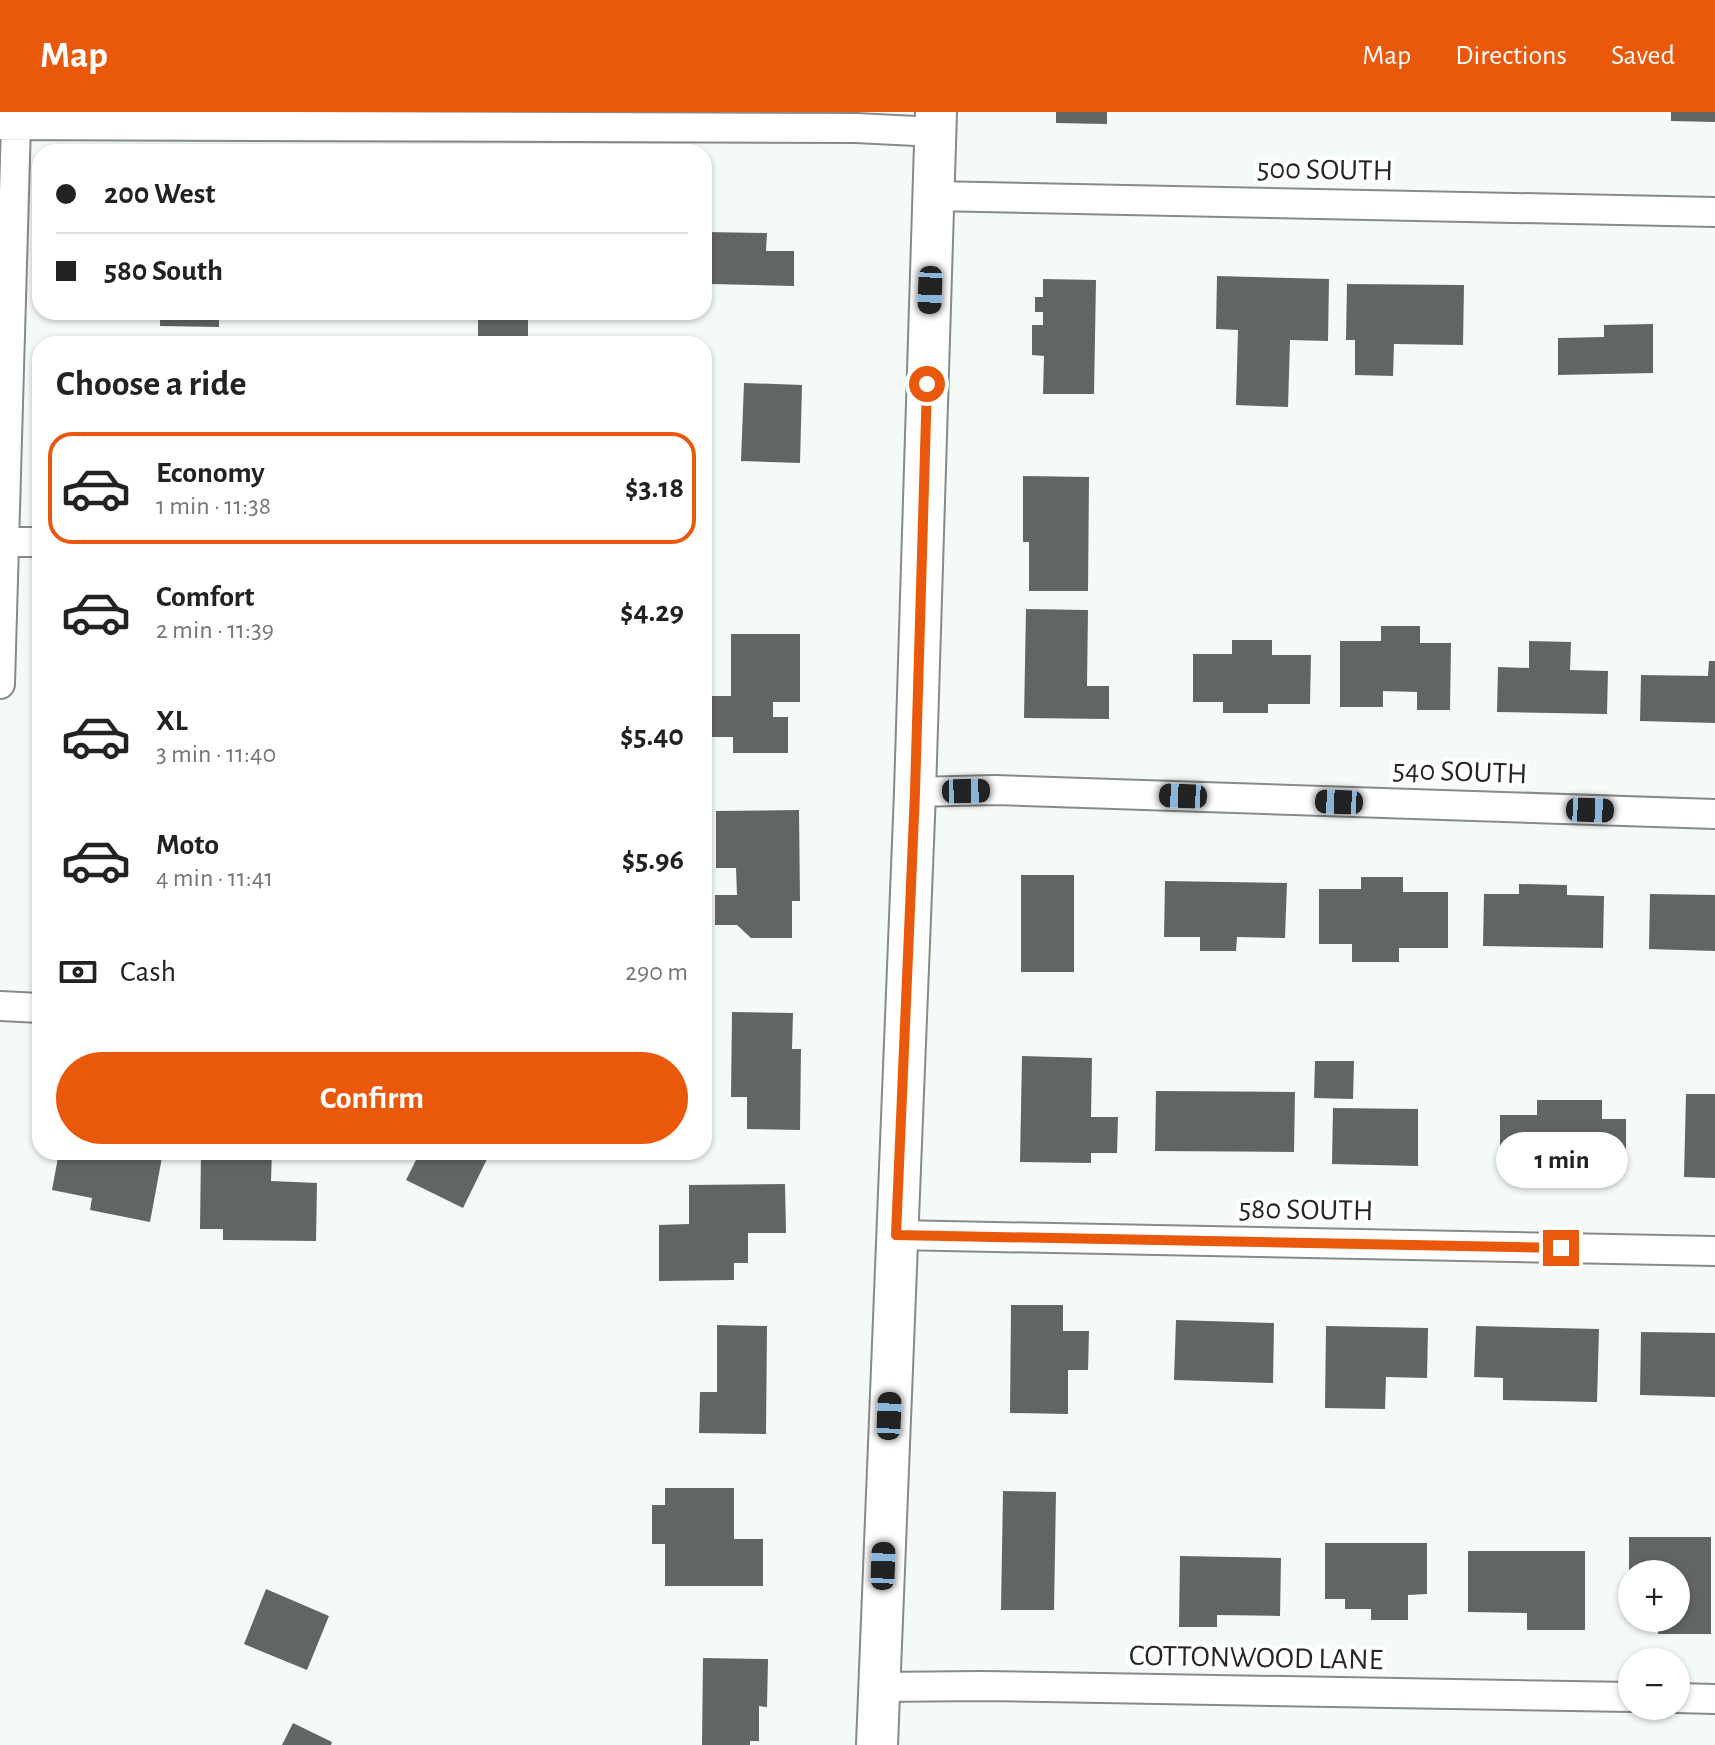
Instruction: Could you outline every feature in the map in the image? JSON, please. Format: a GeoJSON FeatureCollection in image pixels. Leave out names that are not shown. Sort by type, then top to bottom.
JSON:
{"type":"FeatureCollection","features":[{"type":"Feature","properties":{"kind":"street"},"geometry":{"type":"LineString","coordinates":[[0,684],[8,124],[206,120],[856,128],[936,122],[915,792],[877,1745]]}},
{"type":"Feature","properties":{"kind":"street","name":"500 SOUTH"},"geometry":{"type":"LineString","coordinates":[[933,196],[1715,212]]}},
{"type":"Feature","properties":{"kind":"street"},"geometry":{"type":"LineString","coordinates":[[4,542],[32,542]]}},
{"type":"Feature","properties":{"kind":"street","name":"540 SOUTH"},"geometry":{"type":"LineString","coordinates":[[915,792],[995,790],[1715,814]]}},
{"type":"Feature","properties":{"kind":"street"},"geometry":{"type":"LineString","coordinates":[[0,1006],[32,1008]]}},
{"type":"Feature","properties":{"kind":"street","name":"580 SOUTH"},"geometry":{"type":"LineString","coordinates":[[896,1235],[1715,1251]]}},
{"type":"Feature","properties":{"kind":"street","name":"COTTONWOOD LANE"},"geometry":{"type":"LineString","coordinates":[[878,1687],[1618,1697]]}},
{"type":"Feature","properties":{"kind":"street"},"geometry":{"type":"LineString","coordinates":[[1690,1698],[1715,1699]]}},
{"type":"Feature","properties":{"kind":"building"},"geometry":{"type":"Polygon","coordinates":[[[1056,112],[1107,112],[1107,124],[1056,123],[1056,112]]]}},
{"type":"Feature","properties":{"kind":"building"},"geometry":{"type":"Polygon","coordinates":[[[1671,112],[1715,112],[1715,122],[1671,121],[1671,112]]]}},
{"type":"Feature","properties":{"kind":"building"},"geometry":{"type":"Polygon","coordinates":[[[712,232],[767,233],[766,251],[794,251],[794,286],[712,284],[712,232]]]}},
{"type":"Feature","properties":{"kind":"building"},"geometry":{"type":"Polygon","coordinates":[[[1217,276],[1329,279],[1328,341],[1290,340],[1288,407],[1236,405],[1238,330],[1216,329],[1217,276]]]}},
{"type":"Feature","properties":{"kind":"building"},"geometry":{"type":"Polygon","coordinates":[[[1043,279],[1096,280],[1094,394],[1043,394],[1044,356],[1032,355],[1032,325],[1043,325],[1043,312],[1035,312],[1035,297],[1043,297],[1043,279]]]}},
{"type":"Feature","properties":{"kind":"building"},"geometry":{"type":"Polygon","coordinates":[[[1347,284],[1464,285],[1463,345],[1394,344],[1393,376],[1355,375],[1355,340],[1346,340],[1347,284]]]}},
{"type":"Feature","properties":{"kind":"building"},"geometry":{"type":"Polygon","coordinates":[[[160,320],[219,320],[219,327],[160,326],[160,320]]]}},
{"type":"Feature","properties":{"kind":"building"},"geometry":{"type":"Polygon","coordinates":[[[478,320],[528,320],[528,336],[478,336],[478,320]]]}},
{"type":"Feature","properties":{"kind":"building"},"geometry":{"type":"Polygon","coordinates":[[[1653,324],[1653,373],[1558,375],[1558,338],[1604,337],[1604,325],[1653,324]]]}},
{"type":"Feature","properties":{"kind":"building"},"geometry":{"type":"Polygon","coordinates":[[[744,383],[802,385],[800,463],[741,461],[744,383]]]}},
{"type":"Feature","properties":{"kind":"building"},"geometry":{"type":"Polygon","coordinates":[[[1023,476],[1089,477],[1088,591],[1029,591],[1029,542],[1023,542],[1023,476]]]}},
{"type":"Feature","properties":{"kind":"building"},"geometry":{"type":"Polygon","coordinates":[[[1026,609],[1088,610],[1087,686],[1109,686],[1109,719],[1024,718],[1026,609]]]}},
{"type":"Feature","properties":{"kind":"building"},"geometry":{"type":"Polygon","coordinates":[[[1381,626],[1420,626],[1420,643],[1451,643],[1450,710],[1417,710],[1417,692],[1383,691],[1383,707],[1340,707],[1340,641],[1381,641],[1381,626]]]}},
{"type":"Feature","properties":{"kind":"building"},"geometry":{"type":"Polygon","coordinates":[[[731,634],[800,634],[800,702],[773,702],[773,717],[788,717],[788,753],[733,753],[733,737],[712,737],[712,696],[731,696],[731,634]]]}},
{"type":"Feature","properties":{"kind":"building"},"geometry":{"type":"Polygon","coordinates":[[[1232,640],[1272,640],[1272,655],[1311,655],[1310,704],[1268,704],[1268,713],[1223,713],[1223,702],[1193,702],[1193,654],[1232,654],[1232,640]]]}},
{"type":"Feature","properties":{"kind":"building"},"geometry":{"type":"Polygon","coordinates":[[[1529,641],[1571,642],[1570,670],[1608,671],[1607,714],[1497,712],[1498,667],[1529,668],[1529,641]]]}},
{"type":"Feature","properties":{"kind":"building"},"geometry":{"type":"Polygon","coordinates":[[[1709,661],[1715,661],[1715,723],[1640,721],[1641,675],[1708,676],[1709,661]]]}},
{"type":"Feature","properties":{"kind":"building"},"geometry":{"type":"Polygon","coordinates":[[[799,810],[800,901],[792,901],[792,938],[751,938],[737,925],[715,925],[715,895],[737,895],[736,868],[716,868],[716,811],[799,810]]]}},
{"type":"Feature","properties":{"kind":"building"},"geometry":{"type":"Polygon","coordinates":[[[1021,875],[1074,875],[1074,972],[1021,972],[1021,875]]]}},
{"type":"Feature","properties":{"kind":"building"},"geometry":{"type":"Polygon","coordinates":[[[1361,877],[1403,877],[1403,892],[1448,892],[1448,948],[1399,948],[1399,962],[1352,962],[1352,944],[1319,944],[1319,889],[1361,889],[1361,877]]]}},
{"type":"Feature","properties":{"kind":"building"},"geometry":{"type":"Polygon","coordinates":[[[1165,881],[1287,883],[1285,938],[1237,937],[1236,951],[1200,951],[1200,937],[1164,937],[1165,881]]]}},
{"type":"Feature","properties":{"kind":"building"},"geometry":{"type":"Polygon","coordinates":[[[1519,884],[1567,885],[1567,895],[1604,896],[1603,948],[1483,946],[1484,894],[1519,894],[1519,884]]]}},
{"type":"Feature","properties":{"kind":"building"},"geometry":{"type":"Polygon","coordinates":[[[1650,894],[1715,895],[1715,951],[1649,949],[1650,894]]]}},
{"type":"Feature","properties":{"kind":"building"},"geometry":{"type":"Polygon","coordinates":[[[732,1012],[793,1013],[792,1049],[801,1049],[800,1130],[747,1129],[747,1097],[731,1097],[732,1012]]]}},
{"type":"Feature","properties":{"kind":"building"},"geometry":{"type":"Polygon","coordinates":[[[1022,1056],[1092,1058],[1091,1117],[1118,1117],[1117,1153],[1091,1153],[1091,1163],[1020,1162],[1022,1056]]]}},
{"type":"Feature","properties":{"kind":"building"},"geometry":{"type":"Polygon","coordinates":[[[1315,1061],[1354,1061],[1353,1099],[1314,1098],[1315,1061]]]}},
{"type":"Feature","properties":{"kind":"building"},"geometry":{"type":"Polygon","coordinates":[[[1156,1091],[1295,1092],[1294,1152],[1155,1151],[1156,1091]]]}},
{"type":"Feature","properties":{"kind":"building"},"geometry":{"type":"Polygon","coordinates":[[[1686,1094],[1715,1094],[1715,1178],[1684,1177],[1686,1094]]]}},
{"type":"Feature","properties":{"kind":"building"},"geometry":{"type":"Polygon","coordinates":[[[1537,1100],[1602,1100],[1602,1119],[1626,1119],[1626,1164],[1500,1163],[1500,1115],[1537,1115],[1537,1100]]]}},
{"type":"Feature","properties":{"kind":"building"},"geometry":{"type":"Polygon","coordinates":[[[1333,1108],[1418,1109],[1418,1166],[1332,1164],[1333,1108]]]}},
{"type":"Feature","properties":{"kind":"building"},"geometry":{"type":"Polygon","coordinates":[[[58,1160],[162,1160],[150,1222],[90,1210],[92,1198],[52,1190],[58,1160]]]}},
{"type":"Feature","properties":{"kind":"building"},"geometry":{"type":"Polygon","coordinates":[[[201,1160],[272,1160],[271,1181],[317,1183],[316,1241],[223,1240],[223,1229],[200,1229],[201,1160]]]}},
{"type":"Feature","properties":{"kind":"building"},"geometry":{"type":"Polygon","coordinates":[[[416,1160],[487,1160],[463,1208],[406,1180],[416,1160]]]}},
{"type":"Feature","properties":{"kind":"building"},"geometry":{"type":"Polygon","coordinates":[[[785,1184],[786,1233],[748,1233],[748,1263],[734,1263],[734,1280],[659,1281],[659,1225],[689,1224],[689,1185],[785,1184]]]}},
{"type":"Feature","properties":{"kind":"building"},"geometry":{"type":"Polygon","coordinates":[[[1011,1305],[1063,1305],[1063,1331],[1089,1331],[1088,1370],[1068,1370],[1068,1414],[1010,1413],[1011,1305]]]}},
{"type":"Feature","properties":{"kind":"building"},"geometry":{"type":"Polygon","coordinates":[[[1176,1320],[1274,1323],[1273,1383],[1174,1380],[1176,1320]]]}},
{"type":"Feature","properties":{"kind":"building"},"geometry":{"type":"Polygon","coordinates":[[[717,1325],[767,1326],[766,1434],[699,1433],[700,1392],[717,1392],[717,1325]]]}},
{"type":"Feature","properties":{"kind":"building"},"geometry":{"type":"Polygon","coordinates":[[[1326,1326],[1428,1328],[1427,1378],[1386,1377],[1385,1409],[1325,1408],[1326,1326]]]}},
{"type":"Feature","properties":{"kind":"building"},"geometry":{"type":"Polygon","coordinates":[[[1476,1326],[1599,1329],[1597,1402],[1503,1400],[1503,1378],[1474,1377],[1476,1326]]]}},
{"type":"Feature","properties":{"kind":"building"},"geometry":{"type":"Polygon","coordinates":[[[1641,1332],[1715,1333],[1715,1397],[1640,1395],[1641,1332]]]}},
{"type":"Feature","properties":{"kind":"building"},"geometry":{"type":"Polygon","coordinates":[[[665,1488],[734,1488],[734,1539],[763,1539],[763,1586],[665,1586],[665,1544],[652,1544],[652,1505],[665,1505],[665,1488]]]}},
{"type":"Feature","properties":{"kind":"building"},"geometry":{"type":"Polygon","coordinates":[[[1003,1491],[1056,1492],[1054,1610],[1001,1610],[1003,1491]]]}},
{"type":"Feature","properties":{"kind":"building"},"geometry":{"type":"Polygon","coordinates":[[[1629,1537],[1711,1537],[1711,1634],[1658,1634],[1690,1632],[1690,1560],[1629,1560],[1629,1537]]]}},
{"type":"Feature","properties":{"kind":"building"},"geometry":{"type":"Polygon","coordinates":[[[1325,1543],[1427,1543],[1427,1594],[1408,1595],[1408,1620],[1371,1620],[1371,1609],[1345,1609],[1345,1599],[1325,1599],[1325,1543]]]}},
{"type":"Feature","properties":{"kind":"building"},"geometry":{"type":"Polygon","coordinates":[[[1468,1551],[1585,1551],[1585,1630],[1527,1630],[1527,1613],[1468,1612],[1468,1551]]]}},
{"type":"Feature","properties":{"kind":"building"},"geometry":{"type":"Polygon","coordinates":[[[1180,1556],[1281,1558],[1280,1616],[1217,1615],[1217,1627],[1179,1627],[1180,1556]]]}},
{"type":"Feature","properties":{"kind":"building"},"geometry":{"type":"Polygon","coordinates":[[[266,1589],[329,1616],[307,1670],[244,1644],[266,1589]]]}},
{"type":"Feature","properties":{"kind":"building"},"geometry":{"type":"Polygon","coordinates":[[[703,1658],[768,1659],[767,1707],[759,1706],[759,1741],[750,1741],[750,1745],[702,1745],[703,1658]]]}},
{"type":"Feature","properties":{"kind":"building"},"geometry":{"type":"Polygon","coordinates":[[[293,1723],[332,1742],[331,1745],[282,1745],[293,1723]]]}},
{"type":"Feature","properties":{"kind":"route"},"geometry":{"type":"LineString","coordinates":[[927,384],[915,792],[896,1235],[1561,1248]]}}]}
